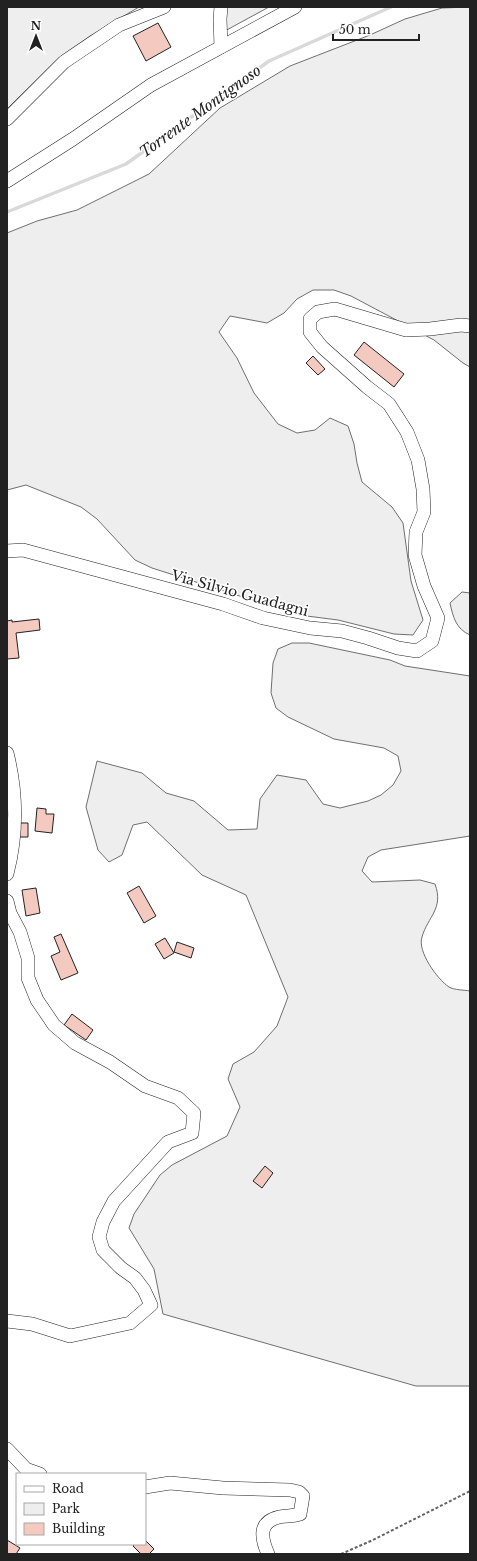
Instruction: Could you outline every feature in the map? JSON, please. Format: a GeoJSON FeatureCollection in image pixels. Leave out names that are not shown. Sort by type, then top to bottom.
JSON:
{"type":"FeatureCollection","features":[{"type":"Feature","properties":{"kind":"street"},"geometry":{"type":"LineString","coordinates":[[7,119],[64,62],[119,24],[164,7]]}},
{"type":"Feature","properties":{"kind":"street"},"geometry":{"type":"LineString","coordinates":[[220,7],[221,47]]}},
{"type":"Feature","properties":{"kind":"street"},"geometry":{"type":"LineString","coordinates":[[7,181],[73,139],[151,85],[295,7]]}},
{"type":"Feature","properties":{"kind":"street","name":"Via Silvio Guadagni"},"geometry":{"type":"LineString","coordinates":[[7,551],[23,550],[223,604],[263,618],[310,628],[342,631],[398,648],[417,650],[432,641],[438,618],[424,586],[415,555],[416,532],[424,512],[423,489],[418,460],[407,432],[389,404],[367,387],[322,347],[310,332],[310,319],[318,312],[335,309],[406,330],[461,325],[470,326]]}},
{"type":"Feature","properties":{"kind":"street"},"geometry":{"type":"LineString","coordinates":[[7,753],[12,771],[15,819],[12,857],[7,874]]}},
{"type":"Feature","properties":{"kind":"street"},"geometry":{"type":"LineString","coordinates":[[7,901],[10,912],[20,932],[28,958],[28,978],[37,1000],[54,1025],[75,1043],[110,1062],[145,1086],[178,1098],[194,1113],[192,1133],[168,1142],[114,1201],[103,1222],[99,1238],[103,1250],[121,1268],[135,1278],[144,1290],[151,1306],[130,1323],[70,1336],[32,1324],[7,1321]]}},
{"type":"Feature","properties":{"kind":"street"},"geometry":{"type":"LineString","coordinates":[[7,1449],[26,1469],[37,1473]]}},
{"type":"Feature","properties":{"kind":"street"},"geometry":{"type":"LineString","coordinates":[[146,1487],[170,1483],[223,1488],[299,1492],[303,1496],[300,1514],[292,1517],[281,1516],[268,1520],[263,1528],[263,1541],[268,1554]]}},
{"type":"Feature","properties":{"kind":"path"},"geometry":{"type":"LineString","coordinates":[[341,1554],[373,1540],[470,1491]]}},
{"type":"Feature","properties":{"kind":"green space"},"geometry":{"type":"Polygon","coordinates":[[[7,7],[139,7],[90,36],[61,56],[7,109],[7,7]]]}},
{"type":"Feature","properties":{"kind":"green space"},"geometry":{"type":"Polygon","coordinates":[[[226,7],[269,7],[223,32],[226,7]]]}},
{"type":"Feature","properties":{"kind":"green space"},"geometry":{"type":"Polygon","coordinates":[[[470,7],[470,367],[434,340],[351,296],[334,290],[313,290],[297,299],[284,313],[267,323],[230,316],[219,332],[237,358],[254,393],[278,424],[297,433],[315,430],[330,418],[348,426],[354,444],[362,482],[392,507],[403,523],[411,581],[423,620],[413,635],[394,634],[338,620],[299,615],[152,568],[135,560],[97,519],[81,507],[26,485],[7,490],[7,233],[37,221],[77,210],[149,174],[220,108],[290,66],[370,35],[405,19],[442,8],[470,7]]]}},
{"type":"Feature","properties":{"kind":"green space"},"geometry":{"type":"Polygon","coordinates":[[[462,592],[470,593],[470,635],[458,626],[450,603],[462,592]]]}},
{"type":"Feature","properties":{"kind":"green space"},"geometry":{"type":"Polygon","coordinates":[[[292,643],[309,643],[390,660],[405,666],[470,676],[470,836],[381,850],[368,857],[362,871],[372,882],[420,880],[435,884],[438,900],[422,937],[422,950],[429,964],[444,983],[454,989],[470,991],[470,1386],[416,1386],[163,1314],[154,1269],[129,1228],[134,1214],[160,1175],[172,1165],[227,1136],[240,1107],[228,1079],[233,1064],[254,1052],[277,1026],[288,997],[246,895],[202,875],[147,822],[133,825],[122,855],[109,862],[98,850],[86,807],[97,761],[142,773],[166,793],[194,801],[228,830],[257,829],[260,799],[277,775],[306,780],[323,804],[340,808],[368,801],[381,795],[393,785],[401,771],[398,756],[384,748],[334,739],[288,717],[276,708],[271,693],[273,663],[278,649],[292,643]]]}},
{"type":"Feature","properties":{"kind":"building"},"geometry":{"type":"Polygon","coordinates":[[[158,23],[171,47],[146,61],[133,36],[158,23]]]}},
{"type":"Feature","properties":{"kind":"building"},"geometry":{"type":"Polygon","coordinates":[[[364,342],[404,374],[394,387],[354,355],[364,342]]]}},
{"type":"Feature","properties":{"kind":"building"},"geometry":{"type":"Polygon","coordinates":[[[313,356],[325,369],[318,375],[306,363],[313,356]]]}},
{"type":"Feature","properties":{"kind":"building"},"geometry":{"type":"Polygon","coordinates":[[[39,619],[40,630],[16,633],[19,658],[7,659],[7,621],[12,620],[12,622],[39,619]]]}},
{"type":"Feature","properties":{"kind":"building"},"geometry":{"type":"Polygon","coordinates":[[[37,808],[46,809],[46,814],[54,814],[52,833],[35,831],[37,808]]]}},
{"type":"Feature","properties":{"kind":"building"},"geometry":{"type":"Polygon","coordinates":[[[18,823],[28,823],[28,837],[17,837],[18,823]]]}},
{"type":"Feature","properties":{"kind":"building"},"geometry":{"type":"Polygon","coordinates":[[[139,886],[156,916],[144,923],[127,893],[139,886]]]}},
{"type":"Feature","properties":{"kind":"building"},"geometry":{"type":"Polygon","coordinates":[[[36,888],[40,913],[26,916],[22,890],[36,888]]]}},
{"type":"Feature","properties":{"kind":"building"},"geometry":{"type":"Polygon","coordinates":[[[61,934],[78,973],[61,980],[51,956],[60,952],[54,937],[61,934]]]}},
{"type":"Feature","properties":{"kind":"building"},"geometry":{"type":"Polygon","coordinates":[[[165,938],[174,953],[164,959],[155,944],[165,938]]]}},
{"type":"Feature","properties":{"kind":"building"},"geometry":{"type":"Polygon","coordinates":[[[177,942],[194,948],[191,958],[174,952],[177,942]]]}},
{"type":"Feature","properties":{"kind":"building"},"geometry":{"type":"Polygon","coordinates":[[[72,1014],[93,1030],[86,1040],[64,1025],[72,1014]]]}},
{"type":"Feature","properties":{"kind":"building"},"geometry":{"type":"Polygon","coordinates":[[[265,1166],[273,1173],[262,1188],[253,1181],[265,1166]]]}},
{"type":"Feature","properties":{"kind":"building"},"geometry":{"type":"Polygon","coordinates":[[[7,1540],[20,1548],[16,1554],[7,1554],[7,1540]]]}},
{"type":"Feature","properties":{"kind":"building"},"geometry":{"type":"Polygon","coordinates":[[[146,1541],[154,1549],[149,1554],[141,1554],[133,1546],[146,1545],[146,1541]]]}},
{"type":"Feature","properties":{"kind":"waterway","name":"Torrente Montignoso"},"geometry":{"type":"LineString","coordinates":[[7,212],[126,164],[269,61],[391,7]]}}]}
